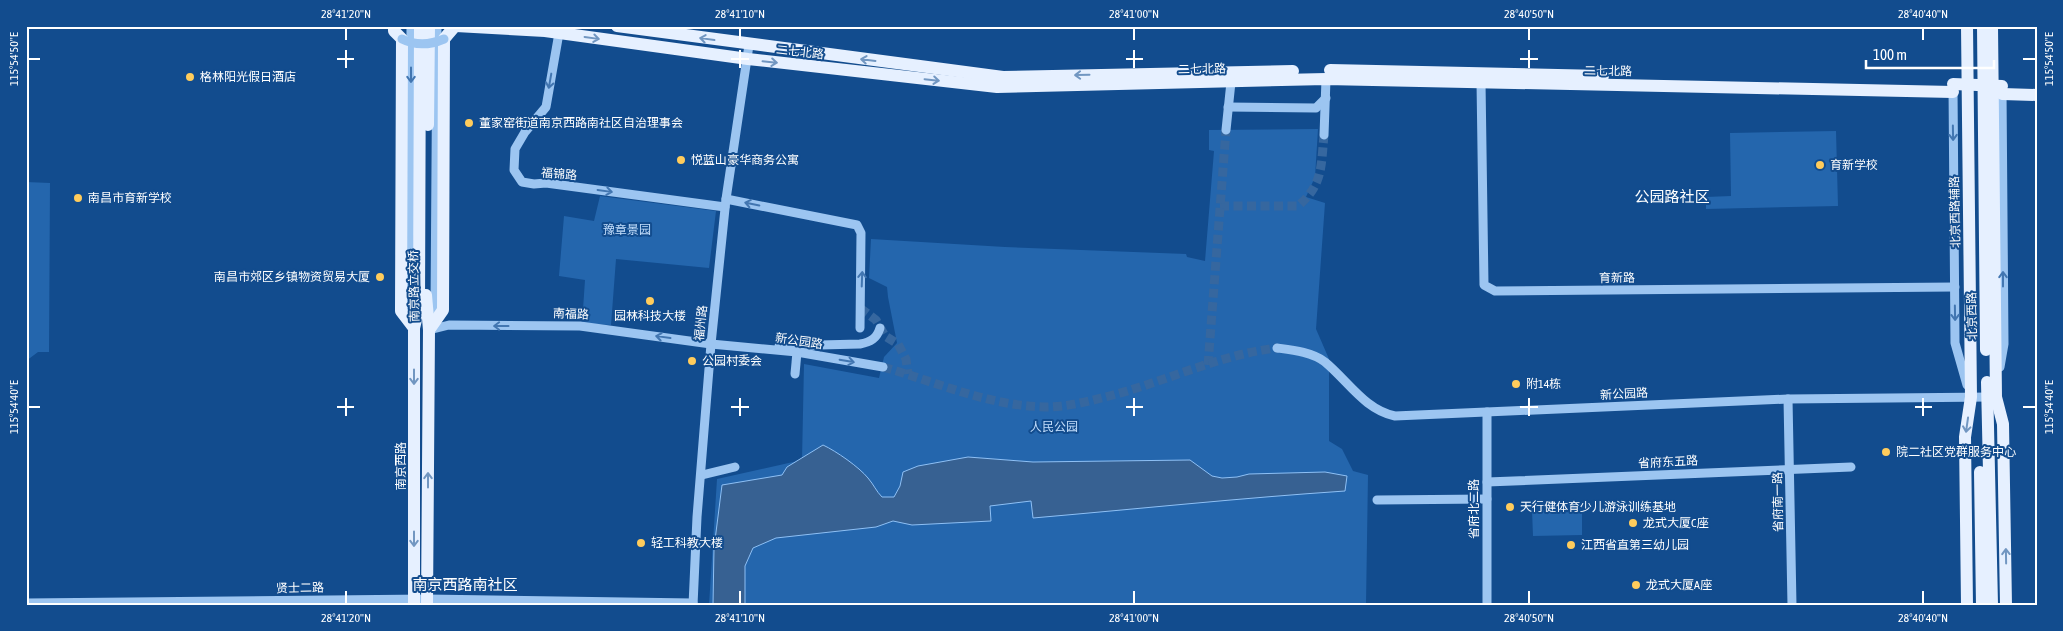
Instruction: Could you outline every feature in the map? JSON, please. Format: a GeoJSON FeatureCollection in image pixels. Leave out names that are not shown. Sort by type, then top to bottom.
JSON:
{"type":"FeatureCollection","features":[{"type":"Feature","properties":{"kind":"main road"},"geometry":{"type":"LineString","coordinates":[[394,26],[394,31],[402,39],[401,311],[414,328]]}},
{"type":"Feature","properties":{"kind":"main road","name":"南京路立交桥"},"geometry":{"type":"LineString","coordinates":[[414,328],[419,307],[420,26]]}},
{"type":"Feature","properties":{"kind":"main road","name":"南京路立交桥"},"geometry":{"type":"LineString","coordinates":[[429,26],[426,306],[429,330]]}},
{"type":"Feature","properties":{"kind":"main road"},"geometry":{"type":"LineString","coordinates":[[420,602],[429,330],[444,310],[444,40],[455,26]]}},
{"type":"Feature","properties":{"kind":"main road","name":"二七北路"},"geometry":{"type":"LineString","coordinates":[[455,26],[559,33],[748,60],[997,87],[1326,78],[1481,82],[1953,88]]}},
{"type":"Feature","properties":{"kind":"main road","name":"二七北路"},"geometry":{"type":"LineString","coordinates":[[617,26],[748,45],[1003,77],[1360,70],[1953,88]]}},
{"type":"Feature","properties":{"kind":"main road","name":"北京西路辅路"},"geometry":{"type":"LineString","coordinates":[[1967,26],[1983,397],[2003,424],[2006,605]]}},
{"type":"Feature","properties":{"kind":"main road","name":"北京西路"},"geometry":{"type":"LineString","coordinates":[[1975,26],[1983,397],[1992,605]]}},
{"type":"Feature","properties":{"kind":"main road","name":"北京西路"},"geometry":{"type":"LineString","coordinates":[[1982,605],[1983,26]]}},
{"type":"Feature","properties":{"kind":"main road","name":"北京西路辅路"},"geometry":{"type":"LineString","coordinates":[[1967,605],[1966,437],[1983,397],[1992,26]]}},
{"type":"Feature","properties":{"kind":"main road"},"geometry":{"type":"LineString","coordinates":[[2002,90],[2037,87]]}},
{"type":"Feature","properties":{"kind":"main road"},"geometry":{"type":"LineString","coordinates":[[1953,88],[2002,90],[2037,95]]}},
{"type":"Feature","properties":{"kind":"main road","name":"南京西路"},"geometry":{"type":"LineString","coordinates":[[414,328],[420,602]]}},
{"type":"Feature","properties":{"kind":"street","name":"南京路立交桥"},"geometry":{"type":"LineString","coordinates":[[411,26],[409,304],[414,328]]}},
{"type":"Feature","properties":{"kind":"street","name":"南京路立交桥"},"geometry":{"type":"LineString","coordinates":[[429,330],[435,306],[437,26]]}},
{"type":"Feature","properties":{"kind":"street","name":"福锦路"},"geometry":{"type":"LineString","coordinates":[[559,33],[546,107],[525,132],[516,149],[514,170],[522,182],[726,203],[857,225],[861,233],[860,328]]}},
{"type":"Feature","properties":{"kind":"street"},"geometry":{"type":"LineString","coordinates":[[402,39],[411,44],[432,44],[444,40]]}},
{"type":"Feature","properties":{"kind":"street","name":"福州路"},"geometry":{"type":"LineString","coordinates":[[693,604],[697,517],[712,344],[726,203],[748,60],[748,45]]}},
{"type":"Feature","properties":{"kind":"street"},"geometry":{"type":"LineString","coordinates":[[1324,136],[1326,78]]}},
{"type":"Feature","properties":{"kind":"street"},"geometry":{"type":"LineString","coordinates":[[1226,130],[1231,82]]}},
{"type":"Feature","properties":{"kind":"street","name":"育新路"},"geometry":{"type":"LineString","coordinates":[[1481,82],[1484,284],[1495,291],[1955,287]]}},
{"type":"Feature","properties":{"kind":"street","name":"北京西路辅路"},"geometry":{"type":"LineString","coordinates":[[1953,88],[1955,344],[1983,397]]}},
{"type":"Feature","properties":{"kind":"street","name":"北京西路辅路"},"geometry":{"type":"LineString","coordinates":[[1983,397],[2004,344],[2002,90]]}},
{"type":"Feature","properties":{"kind":"street"},"geometry":{"type":"LineString","coordinates":[[1228,107],[1316,108],[1326,98]]}},
{"type":"Feature","properties":{"kind":"street","name":"南福路"},"geometry":{"type":"LineString","coordinates":[[429,330],[449,326],[580,326],[712,344]]}},
{"type":"Feature","properties":{"kind":"street"},"geometry":{"type":"LineString","coordinates":[[740,346],[860,344],[870,342],[878,334],[880,328]]}},
{"type":"Feature","properties":{"kind":"street","name":"新公园路"},"geometry":{"type":"LineString","coordinates":[[712,344],[796,352],[883,367]]}},
{"type":"Feature","properties":{"kind":"street","name":"新公园路"},"geometry":{"type":"LineString","coordinates":[[1277,348],[1296,350],[1323,361],[1371,406],[1385,414],[1395,416],[1788,399],[1983,397]]}},
{"type":"Feature","properties":{"kind":"street"},"geometry":{"type":"LineString","coordinates":[[795,374],[796,352]]}},
{"type":"Feature","properties":{"kind":"street","name":"省府南一路"},"geometry":{"type":"LineString","coordinates":[[1788,399],[1792,605]]}},
{"type":"Feature","properties":{"kind":"street","name":"省府北二路"},"geometry":{"type":"LineString","coordinates":[[1487,412],[1487,605]]}},
{"type":"Feature","properties":{"kind":"street"},"geometry":{"type":"LineString","coordinates":[[702,475],[735,467]]}},
{"type":"Feature","properties":{"kind":"street","name":"省府东五路"},"geometry":{"type":"LineString","coordinates":[[1487,482],[1851,467]]}},
{"type":"Feature","properties":{"kind":"street"},"geometry":{"type":"LineString","coordinates":[[1377,500],[1487,499]]}},
{"type":"Feature","properties":{"kind":"street","name":"贤士二路"},"geometry":{"type":"LineString","coordinates":[[26,603],[420,602],[693,604]]}},
{"type":"Feature","properties":{"kind":"green space","name":"人民公园"},"geometry":{"type":"Polygon","coordinates":[[[1318,129],[1315,177],[1306,197],[1325,203],[1316,329],[1329,359],[1329,441],[1342,449],[1353,471],[1368,475],[1366,605],[709,605],[717,479],[802,460],[804,364],[879,378],[884,357],[897,343],[887,287],[869,278],[871,239],[1005,247],[1186,254],[1187,257],[1205,261],[1214,151],[1209,150],[1209,130],[1318,129]]]}},
{"type":"Feature","properties":{"kind":"green space"},"geometry":{"type":"Polygon","coordinates":[[[1836,131],[1838,206],[1706,209],[1706,197],[1731,196],[1730,133],[1836,131]]]}},
{"type":"Feature","properties":{"kind":"green space"},"geometry":{"type":"Polygon","coordinates":[[[26,182],[50,183],[49,352],[38,352],[26,361],[26,182]]]}},
{"type":"Feature","properties":{"kind":"green space","name":"豫章景园"},"geometry":{"type":"Polygon","coordinates":[[[600,196],[716,211],[709,268],[616,259],[611,325],[582,324],[585,280],[559,276],[564,216],[594,221],[600,196]]]}},
{"type":"Feature","properties":{"kind":"green space"},"geometry":{"type":"Polygon","coordinates":[[[1582,509],[1582,535],[1533,536],[1532,510],[1582,509]]]}},
{"type":"Feature","properties":{"kind":"shaded area"},"geometry":{"type":"Polygon","coordinates":[[[823,445],[841,455],[859,469],[882,497],[894,497],[900,486],[903,472],[918,466],[968,457],[1033,462],[1190,460],[1212,476],[1222,478],[1249,474],[1325,472],[1347,476],[1345,491],[1033,518],[1031,501],[990,506],[991,521],[912,525],[893,521],[876,527],[776,538],[753,548],[745,566],[745,605],[713,605],[714,548],[722,485],[782,475],[787,467],[823,445]]]}},
{"type":"Feature","properties":{"kind":"tunnel"},"geometry":{"type":"LineString","coordinates":[[1208,365],[1226,130]]}},
{"type":"Feature","properties":{"kind":"tunnel"},"geometry":{"type":"LineString","coordinates":[[1220,206],[1298,206],[1312,190],[1319,174],[1324,135]]}},
{"type":"Feature","properties":{"kind":"tunnel"},"geometry":{"type":"LineString","coordinates":[[860,308],[876,320],[885,336],[898,344],[906,359],[908,374]]}},
{"type":"Feature","properties":{"kind":"tunnel"},"geometry":{"type":"LineString","coordinates":[[883,367],[983,398],[1024,406],[1053,407],[1105,397],[1233,357],[1277,348]]}},
{"type":"Feature","properties":{"kind":"place","name":"格林阳光假日酒店"},"geometry":{"type":"Point","coordinates":[190,77]}},
{"type":"Feature","properties":{"kind":"place","name":"董家窑街道南京西路南社区自治理事会"},"geometry":{"type":"Point","coordinates":[469,123]}},
{"type":"Feature","properties":{"kind":"place","name":"悦蓝山豪华商务公寓"},"geometry":{"type":"Point","coordinates":[681,160]}},
{"type":"Feature","properties":{"kind":"place","name":"育新学校"},"geometry":{"type":"Point","coordinates":[1820,165]}},
{"type":"Feature","properties":{"kind":"place","name":"南昌市育新学校"},"geometry":{"type":"Point","coordinates":[78,198]}},
{"type":"Feature","properties":{"kind":"place","name":"南昌市郊区乡镇物资贸易大厦"},"geometry":{"type":"Point","coordinates":[380,277]}},
{"type":"Feature","properties":{"kind":"place","name":"园林科技大楼"},"geometry":{"type":"Point","coordinates":[650,301]}},
{"type":"Feature","properties":{"kind":"place","name":"公园村委会"},"geometry":{"type":"Point","coordinates":[692,361]}},
{"type":"Feature","properties":{"kind":"place","name":"附14栋"},"geometry":{"type":"Point","coordinates":[1516,384]}},
{"type":"Feature","properties":{"kind":"place","name":"院二社区党群服务中心"},"geometry":{"type":"Point","coordinates":[1886,452]}},
{"type":"Feature","properties":{"kind":"place","name":"天行健体育少儿游泳训练基地"},"geometry":{"type":"Point","coordinates":[1510,507]}},
{"type":"Feature","properties":{"kind":"place","name":"龙式大厦C座"},"geometry":{"type":"Point","coordinates":[1633,523]}},
{"type":"Feature","properties":{"kind":"place","name":"轻工科教大楼"},"geometry":{"type":"Point","coordinates":[641,543]}},
{"type":"Feature","properties":{"kind":"place","name":"江西省直第三幼儿园"},"geometry":{"type":"Point","coordinates":[1571,545]}},
{"type":"Feature","properties":{"kind":"place","name":"龙式大厦A座"},"geometry":{"type":"Point","coordinates":[1636,585]}},
{"type":"Feature","properties":{"kind":"district","name":"公园路社区"},"geometry":{"type":"Point","coordinates":[1672,196]}},
{"type":"Feature","properties":{"kind":"district","name":"南京西路南社区"},"geometry":{"type":"Point","coordinates":[465,584]}}]}
